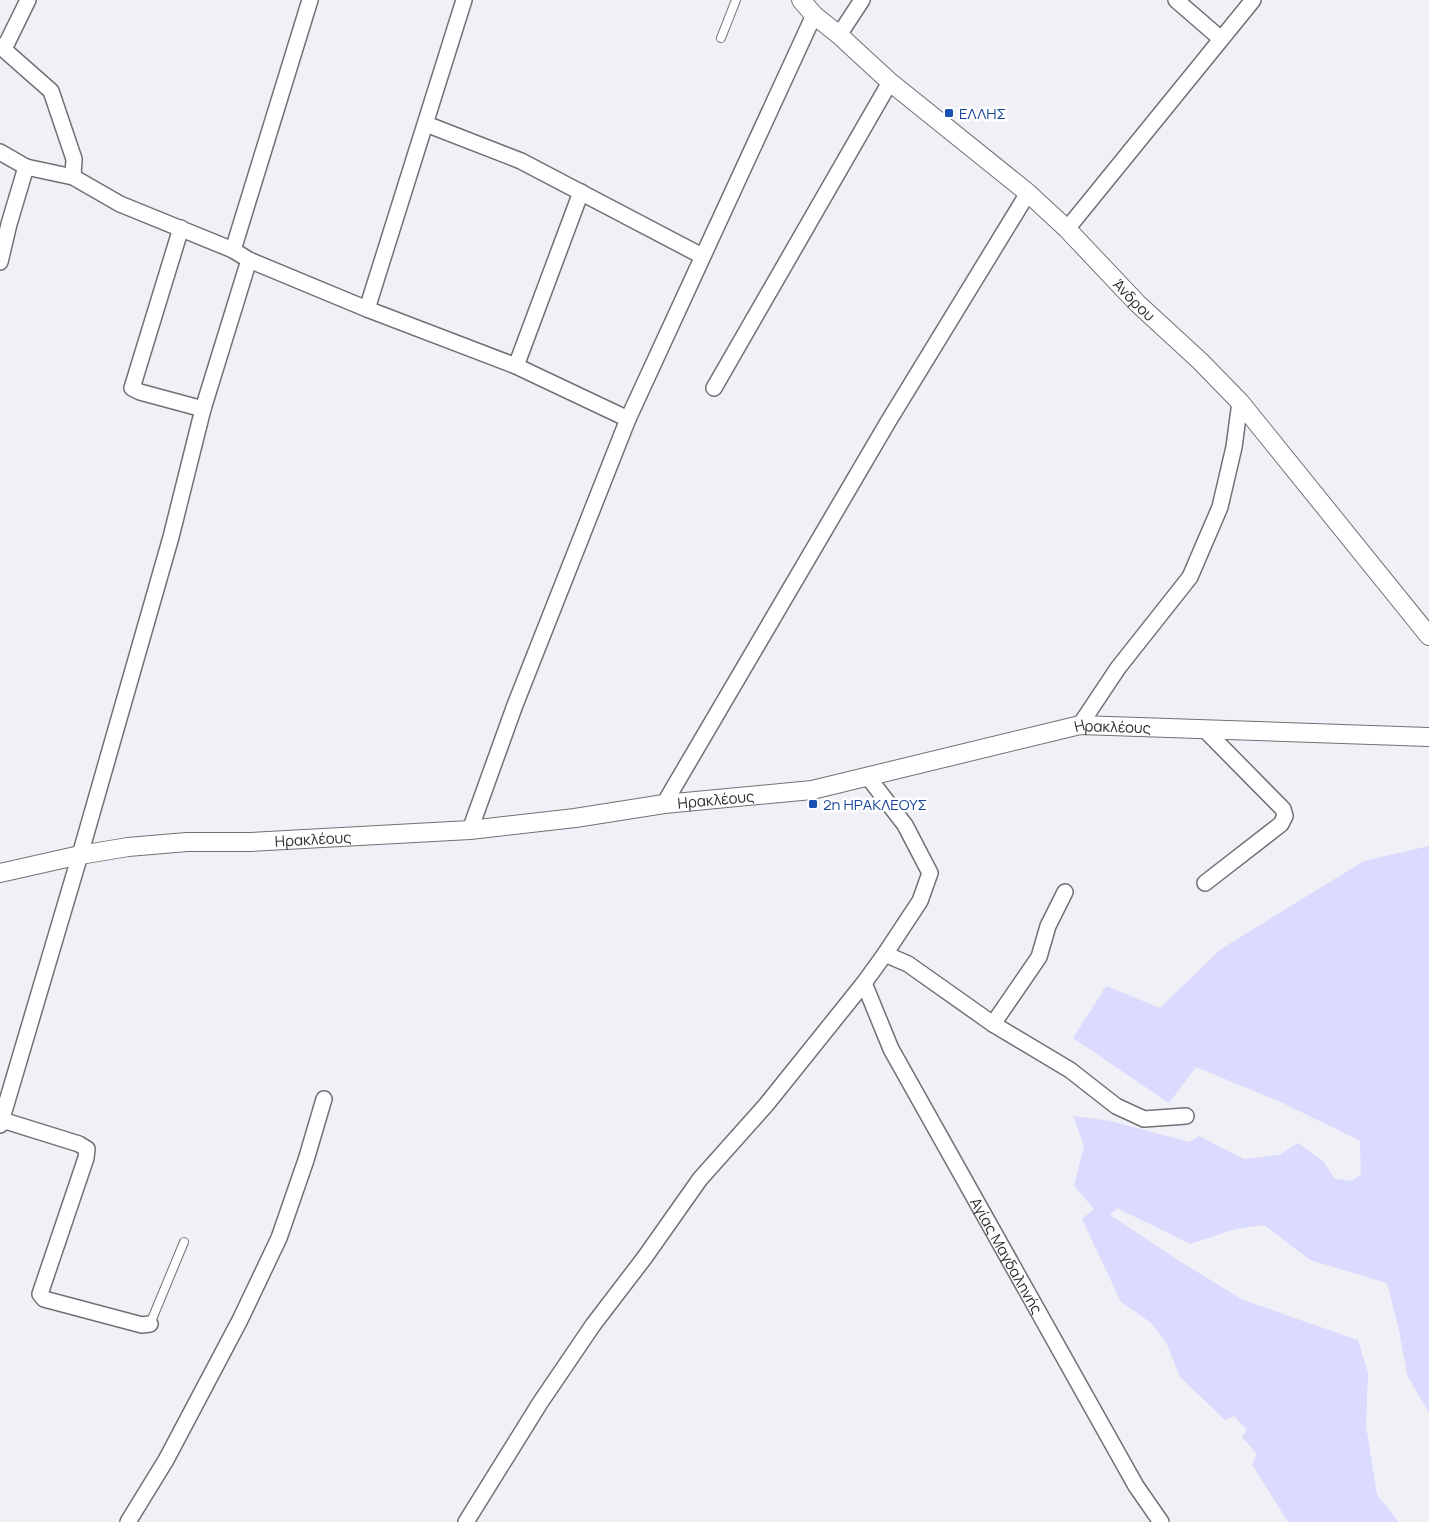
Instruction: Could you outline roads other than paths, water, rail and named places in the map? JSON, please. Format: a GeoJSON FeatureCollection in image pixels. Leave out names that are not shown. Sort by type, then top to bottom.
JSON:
{"type":"FeatureCollection","features":[{"type":"Feature","properties":{"kind":"street"},"geometry":{"type":"LineString","coordinates":[[28,0],[2,47],[51,91],[74,160],[72,177]]}},
{"type":"Feature","properties":{"kind":"street"},"geometry":{"type":"LineString","coordinates":[[233,250],[310,0]]}},
{"type":"Feature","properties":{"kind":"street"},"geometry":{"type":"LineString","coordinates":[[367,309],[464,0]]}},
{"type":"Feature","properties":{"kind":"street","name":"Άνδρου"},"geometry":{"type":"LineString","coordinates":[[801,0],[814,15],[839,35],[890,82],[1028,193],[1067,229],[1137,303],[1200,361],[1240,402],[1429,636]]}},
{"type":"Feature","properties":{"kind":"street"},"geometry":{"type":"LineString","coordinates":[[839,35],[862,0]]}},
{"type":"Feature","properties":{"kind":"street"},"geometry":{"type":"LineString","coordinates":[[1176,0],[1221,39]]}},
{"type":"Feature","properties":{"kind":"street"},"geometry":{"type":"LineString","coordinates":[[1067,229],[1254,0]]}},
{"type":"Feature","properties":{"kind":"street"},"geometry":{"type":"LineString","coordinates":[[470,830],[515,705],[628,419],[814,15]]}},
{"type":"Feature","properties":{"kind":"street"},"geometry":{"type":"LineString","coordinates":[[714,388],[890,82]]}},
{"type":"Feature","properties":{"kind":"street"},"geometry":{"type":"LineString","coordinates":[[426,124],[521,161],[702,256]]}},
{"type":"Feature","properties":{"kind":"street"},"geometry":{"type":"LineString","coordinates":[[0,152],[26,167],[72,177],[120,204],[233,250],[249,260],[367,309],[516,366],[628,419]]}},
{"type":"Feature","properties":{"kind":"street"},"geometry":{"type":"LineString","coordinates":[[0,262],[26,167]]}},
{"type":"Feature","properties":{"kind":"street"},"geometry":{"type":"LineString","coordinates":[[516,366],[581,192]]}},
{"type":"Feature","properties":{"kind":"street"},"geometry":{"type":"LineString","coordinates":[[664,804],[888,422],[1028,193]]}},
{"type":"Feature","properties":{"kind":"street"},"geometry":{"type":"LineString","coordinates":[[180,228],[132,388],[203,410]]}},
{"type":"Feature","properties":{"kind":"street"},"geometry":{"type":"LineString","coordinates":[[150,1324],[142,1325],[62,1304],[44,1299],[40,1294],[86,1158],[87,1150],[79,1144],[1,1123],[171,537],[203,410],[249,260]]}},
{"type":"Feature","properties":{"kind":"street"},"geometry":{"type":"LineString","coordinates":[[1080,725],[1118,668],[1190,577],[1220,506],[1234,447],[1240,402]]}},
{"type":"Feature","properties":{"kind":"street","name":"Ηρακλέους"},"geometry":{"type":"LineString","coordinates":[[0,873],[80,855],[128,847],[187,842],[251,842],[470,830],[575,818],[664,804],[812,790],[1080,725],[1429,737]]}},
{"type":"Feature","properties":{"kind":"street"},"geometry":{"type":"LineString","coordinates":[[1204,729],[1283,809],[1285,816],[1281,824],[1205,883]]}},
{"type":"Feature","properties":{"kind":"street"},"geometry":{"type":"LineString","coordinates":[[466,1522],[540,1403],[588,1332],[645,1258],[700,1179],[766,1104],[864,982],[920,901],[930,872],[904,824],[868,777]]}},
{"type":"Feature","properties":{"kind":"street"},"geometry":{"type":"LineString","coordinates":[[993,1024],[1039,957],[1048,926],[1065,892]]}},
{"type":"Feature","properties":{"kind":"street"},"geometry":{"type":"LineString","coordinates":[[885,954],[908,964],[993,1024],[1070,1070],[1116,1106],[1144,1119],[1186,1116]]}},
{"type":"Feature","properties":{"kind":"street","name":"Αγίας Μαγδαληνής"},"geometry":{"type":"LineString","coordinates":[[864,982],[891,1049],[1136,1486],[1161,1522]]}},
{"type":"Feature","properties":{"kind":"street"},"geometry":{"type":"LineString","coordinates":[[128,1522],[166,1460],[236,1329],[279,1238],[306,1160],[324,1099]]}},
{"type":"Feature","properties":{"kind":"lane"},"geometry":{"type":"LineString","coordinates":[[721,38],[736,0]]}},
{"type":"Feature","properties":{"kind":"lane"},"geometry":{"type":"LineString","coordinates":[[150,1324],[184,1242]]}},
{"type":"Feature","properties":{"kind":"place","name":"ΕΛΛΗΣ"},"geometry":{"type":"Point","coordinates":[949,113]}},
{"type":"Feature","properties":{"kind":"place","name":"2η ΗΡΑΚΛΕΟΥΣ"},"geometry":{"type":"Point","coordinates":[813,804]}}]}
